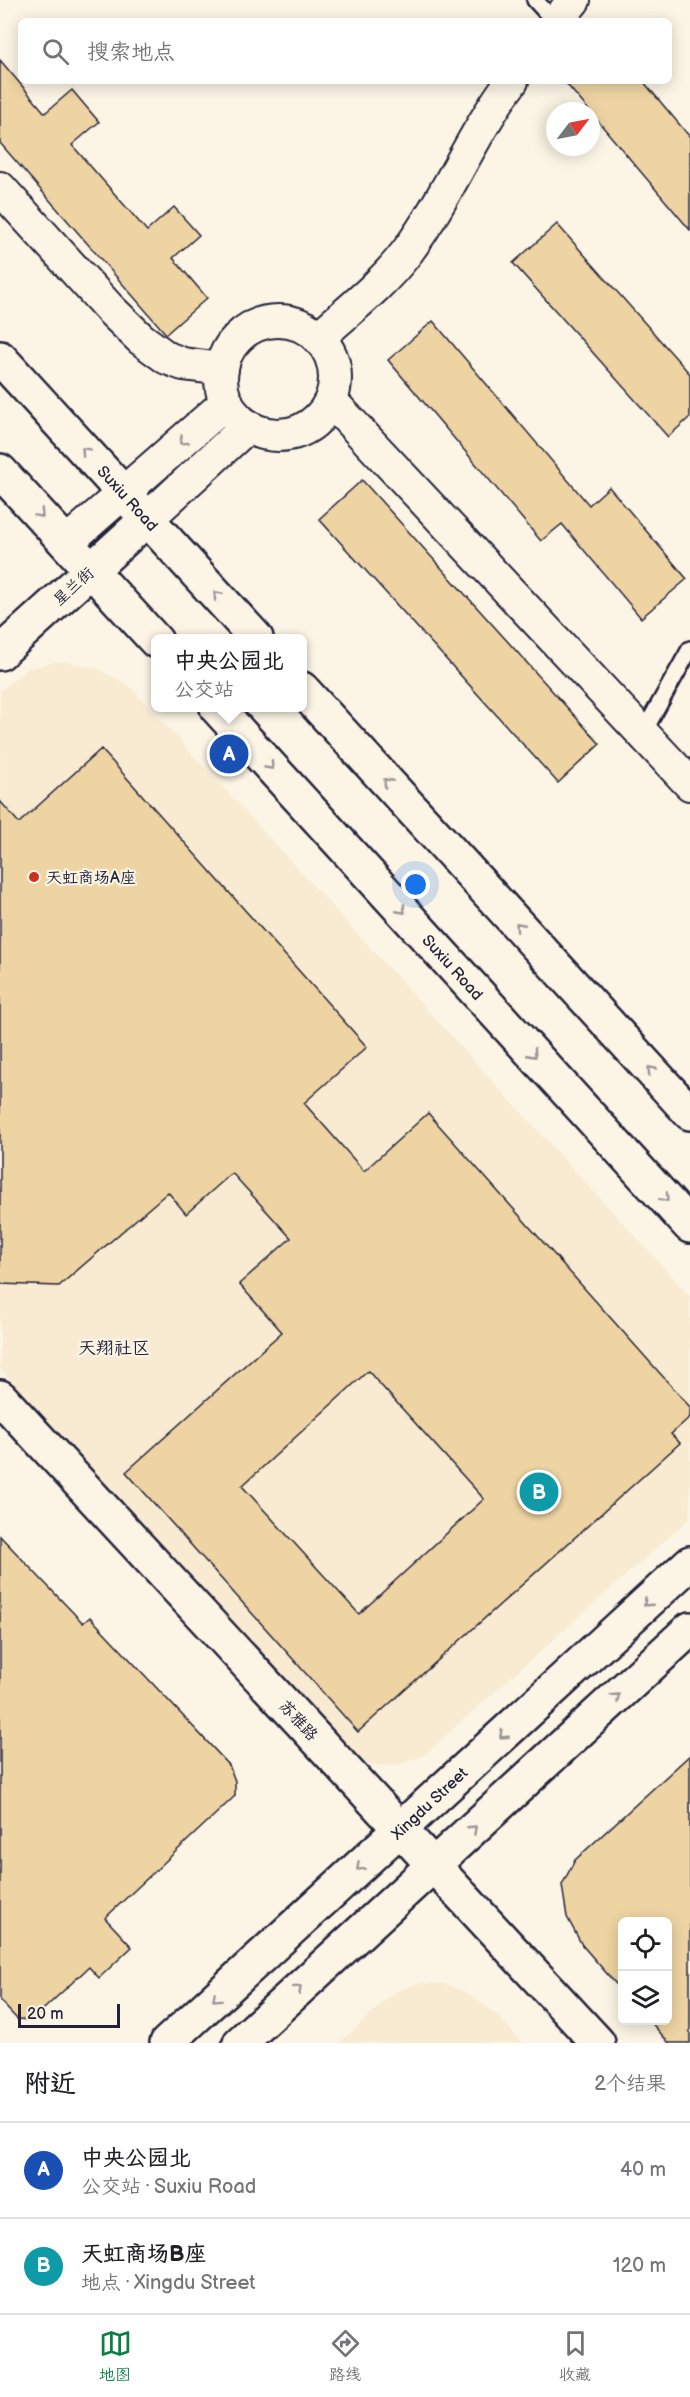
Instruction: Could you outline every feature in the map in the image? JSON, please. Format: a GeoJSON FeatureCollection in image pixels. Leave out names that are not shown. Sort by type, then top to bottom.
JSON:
{"type":"FeatureCollection","features":[{"type":"Feature","properties":{"kind":"main road","name":"Suxiu Road"},"geometry":{"type":"LineString","coordinates":[[0,358],[251,634]]}},
{"type":"Feature","properties":{"kind":"main road"},"geometry":{"type":"LineString","coordinates":[[0,471],[151,636]]}},
{"type":"Feature","properties":{"kind":"main road","name":"星兰街"},"geometry":{"type":"LineString","coordinates":[[0,653],[147,519]]}},
{"type":"Feature","properties":{"kind":"main road"},"geometry":{"type":"LineString","coordinates":[[307,693],[690,1113]]}},
{"type":"Feature","properties":{"kind":"main road","name":"Suxiu Road"},"geometry":{"type":"LineString","coordinates":[[221,712],[690,1226]]}},
{"type":"Feature","properties":{"kind":"main road","name":"苏雅路"},"geometry":{"type":"LineString","coordinates":[[0,1397],[598,2043]]}},
{"type":"Feature","properties":{"kind":"main road","name":"Xingdu Street"},"geometry":{"type":"LineString","coordinates":[[167,2043],[690,1563]]}},
{"type":"Feature","properties":{"kind":"main road"},"geometry":{"type":"LineString","coordinates":[[240,2043],[690,1629]]}},
{"type":"Feature","properties":{"kind":"street"},"geometry":{"type":"LineString","coordinates":[[559,18],[574,0]]}},
{"type":"Feature","properties":{"kind":"street"},"geometry":{"type":"LineString","coordinates":[[318,338],[381,281],[406,253],[429,220],[510,84]]}},
{"type":"Feature","properties":{"kind":"street"},"geometry":{"type":"LineString","coordinates":[[0,188],[110,309],[141,339],[166,358],[183,364],[222,369]]}},
{"type":"Feature","properties":{"kind":"street"},"geometry":{"type":"LineString","coordinates":[[276,321],[306,328],[318,338],[327,348],[333,361],[335,374],[331,401],[316,421],[295,432],[271,435],[249,426],[240,419],[227,402],[221,381],[226,354],[235,341],[246,331],[260,324],[276,321]]}},
{"type":"Feature","properties":{"kind":"street"},"geometry":{"type":"LineString","coordinates":[[331,401],[690,784]]}},
{"type":"Feature","properties":{"kind":"street"},"geometry":{"type":"LineString","coordinates":[[66,543],[227,402]]}},
{"type":"Feature","properties":{"kind":"street"},"geometry":{"type":"LineString","coordinates":[[147,519],[249,426]]}},
{"type":"Feature","properties":{"kind":"lane"},"geometry":{"type":"LineString","coordinates":[[535,0],[553,18]]}},
{"type":"Feature","properties":{"kind":"lane"},"geometry":{"type":"LineString","coordinates":[[643,733],[690,649]]}},
{"type":"Feature","properties":{"kind":"shaded area"},"geometry":{"type":"Polygon","coordinates":[[[60,661],[94,667],[129,685],[151,709],[151,712],[154,712],[690,1296],[690,1518],[425,1754],[396,1766],[370,1765],[354,1758],[0,1369],[0,691],[29,668],[60,661]]]}},
{"type":"Feature","properties":{"kind":"shaded area"},"geometry":{"type":"Polygon","coordinates":[[[419,1983],[445,1984],[468,1993],[498,2016],[523,2043],[339,2043],[395,1992],[419,1983]]]}},
{"type":"Feature","properties":{"kind":"building"},"geometry":{"type":"Polygon","coordinates":[[[0,60],[18,84],[45,113],[72,90],[99,122],[72,145],[147,231],[174,207],[199,235],[173,258],[207,298],[166,334],[0,143],[0,60]]]}},
{"type":"Feature","properties":{"kind":"building"},"geometry":{"type":"Polygon","coordinates":[[[567,84],[646,84],[690,137],[690,230],[600,124],[600,102],[582,102],[567,84]]]}},
{"type":"Feature","properties":{"kind":"building"},"geometry":{"type":"Polygon","coordinates":[[[557,224],[690,374],[690,417],[668,437],[513,263],[557,224]]]}},
{"type":"Feature","properties":{"kind":"building"},"geometry":{"type":"Polygon","coordinates":[[[433,321],[589,505],[609,487],[687,579],[641,618],[562,524],[541,541],[388,360],[433,321]]]}},
{"type":"Feature","properties":{"kind":"building"},"geometry":{"type":"Polygon","coordinates":[[[362,480],[600,744],[558,783],[319,519],[362,480]]]}},
{"type":"Feature","properties":{"kind":"building"},"geometry":{"type":"Polygon","coordinates":[[[101,749],[367,1047],[304,1103],[364,1171],[428,1113],[690,1407],[690,1417],[671,1434],[680,1443],[358,1732],[126,1472],[282,1332],[239,1284],[291,1238],[232,1173],[186,1214],[168,1192],[59,1286],[0,1284],[0,801],[19,823],[101,749]],[[368,1371],[242,1486],[359,1614],[484,1499],[368,1371]]]}},
{"type":"Feature","properties":{"kind":"building"},"geometry":{"type":"Polygon","coordinates":[[[0,1536],[83,1623],[90,1617],[229,1765],[235,1781],[235,1796],[105,1918],[132,1947],[99,1978],[89,1967],[32,2020],[17,2019],[0,2001],[0,1536]]]}},
{"type":"Feature","properties":{"kind":"building"},"geometry":{"type":"Polygon","coordinates":[[[690,1755],[690,2043],[669,2043],[653,2025],[672,2025],[672,1917],[618,1917],[618,1986],[582,1945],[567,1917],[562,1885],[575,1860],[690,1755]]]}},
{"type":"Feature","properties":{"kind":"place","name":"中央公园北"},"geometry":{"type":"Point","coordinates":[229,754]}},
{"type":"Feature","properties":{"kind":"place","name":"天虹商场A座"},"geometry":{"type":"Point","coordinates":[34,877]}},
{"type":"Feature","properties":{"kind":"place","name":"天虹商场B座"},"geometry":{"type":"Point","coordinates":[539,1492]}},
{"type":"Feature","properties":{"kind":"district","name":"天翔社区"},"geometry":{"type":"Point","coordinates":[114,1348]}}]}
